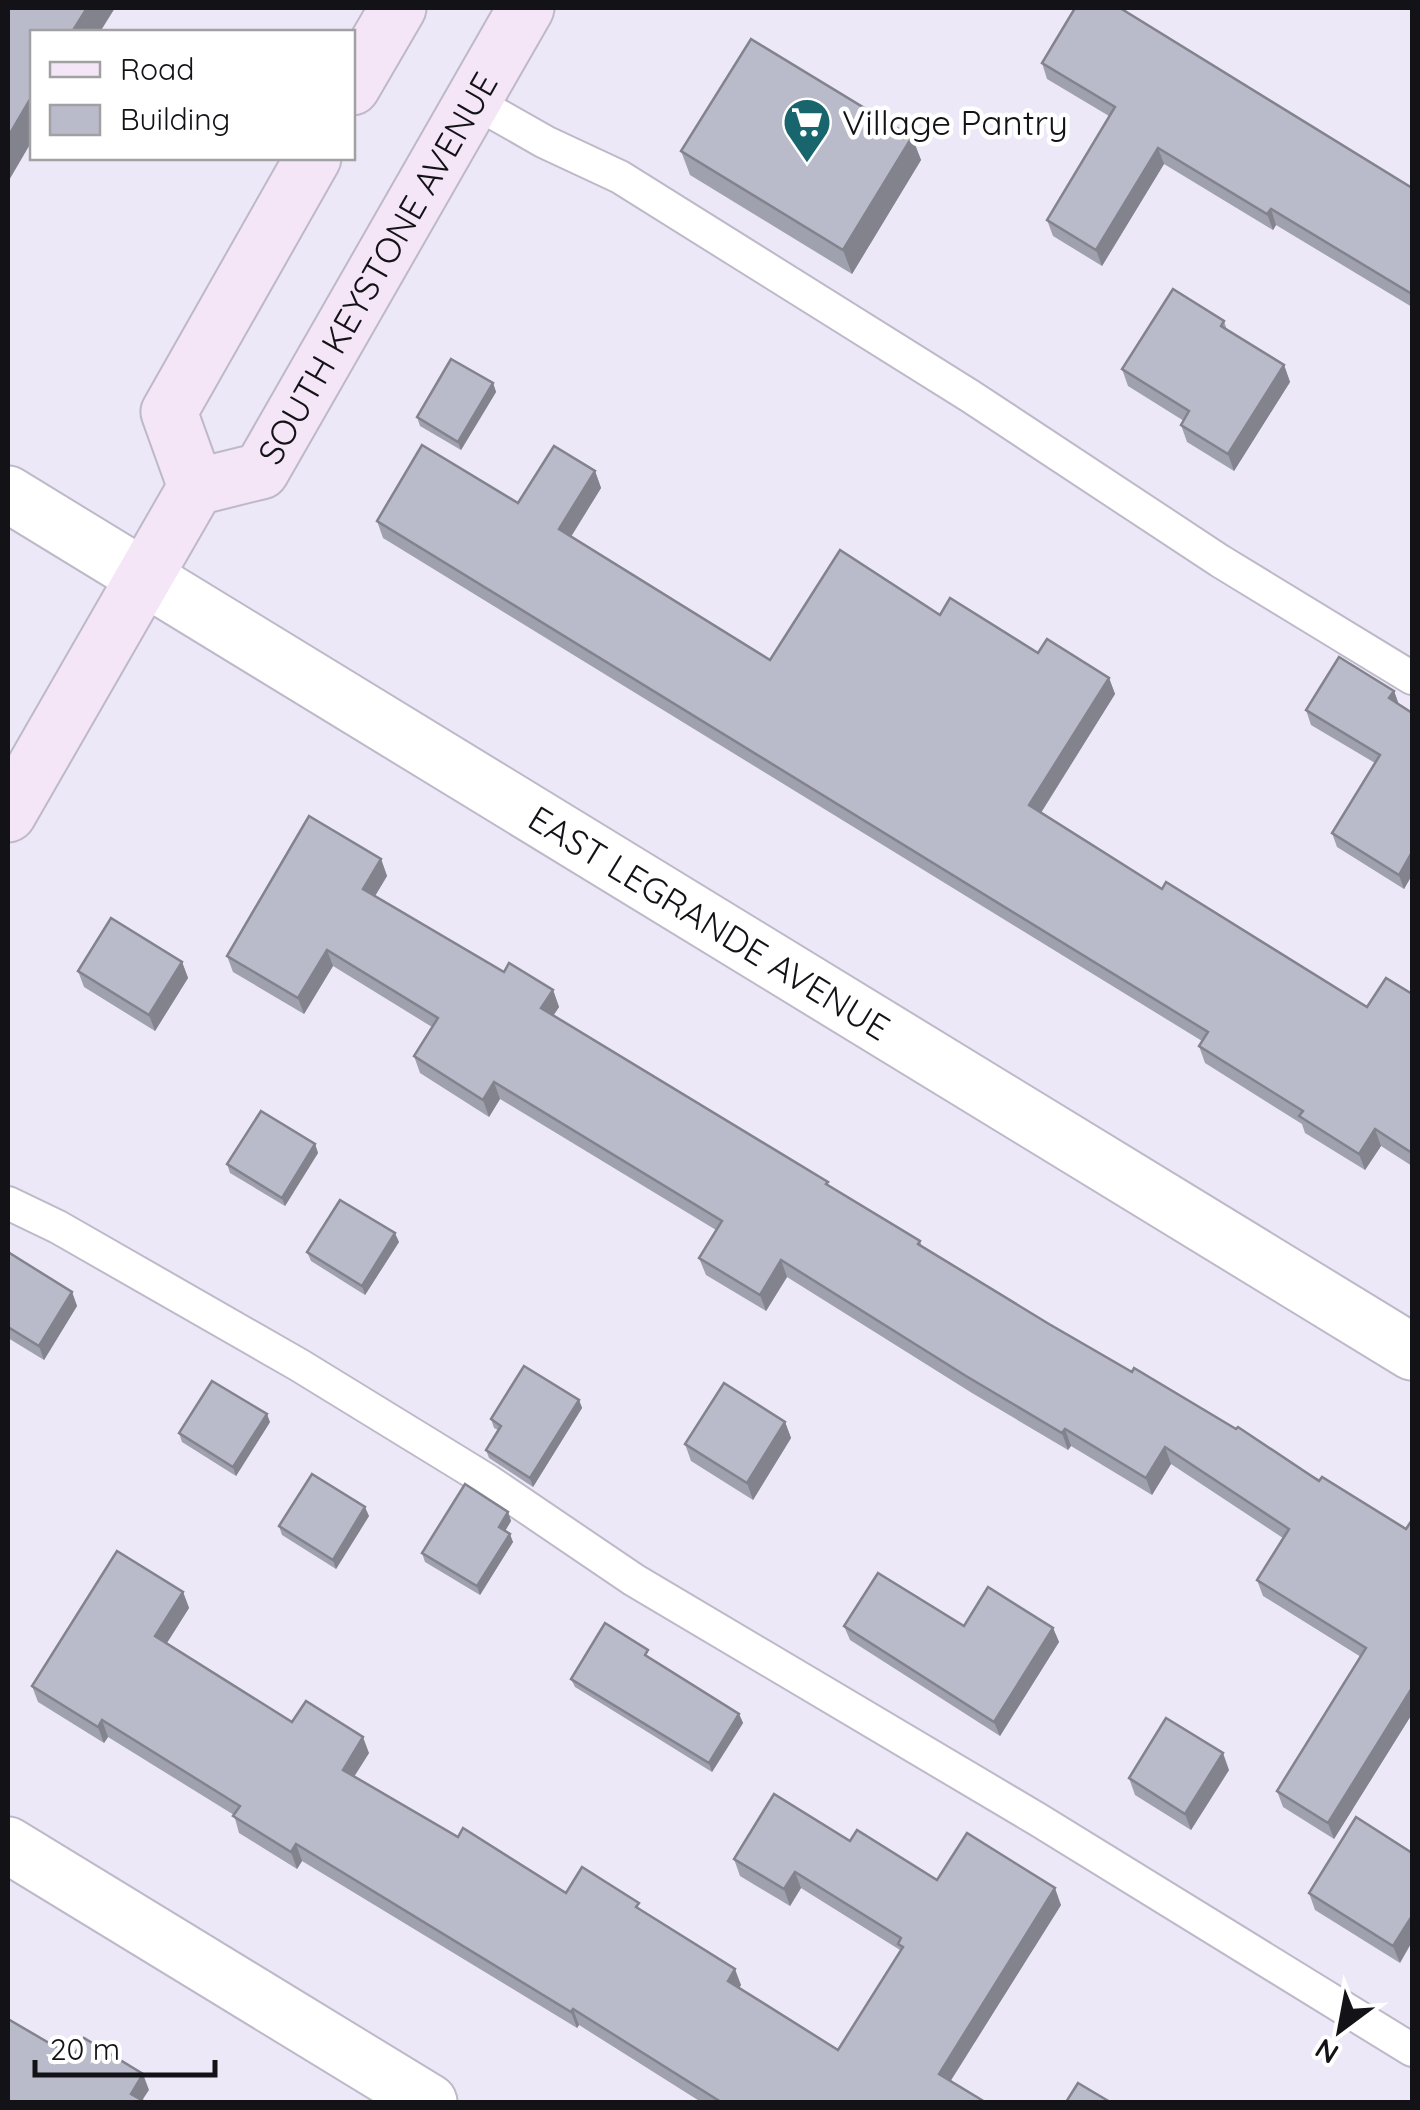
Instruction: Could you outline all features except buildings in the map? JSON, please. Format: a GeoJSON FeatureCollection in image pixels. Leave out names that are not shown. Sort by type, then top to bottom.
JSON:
{"type":"FeatureCollection","features":[{"type":"Feature","properties":{"kind":"main road"},"geometry":{"type":"LineString","coordinates":[[355,82],[398,8]]}},
{"type":"Feature","properties":{"kind":"main road","name":"SOUTH KEYSTONE AVENUE"},"geometry":{"type":"LineString","coordinates":[[196,487],[261,471],[526,8]]}},
{"type":"Feature","properties":{"kind":"main road"},"geometry":{"type":"LineString","coordinates":[[8,814],[196,487],[169,412],[312,160]]}},
{"type":"Feature","properties":{"kind":"street","name":"EAST LEGRANDE AVENUE"},"geometry":{"type":"LineString","coordinates":[[8,494],[1412,1352]]}},
{"type":"Feature","properties":{"kind":"street"},"geometry":{"type":"LineString","coordinates":[[8,1844],[429,2102]]}},
{"type":"Feature","properties":{"kind":"lane"},"geometry":{"type":"LineString","coordinates":[[473,101],[545,142],[620,177],[1412,678]]}},
{"type":"Feature","properties":{"kind":"lane"},"geometry":{"type":"LineString","coordinates":[[8,1203],[58,1227],[299,1365],[488,1481],[634,1580],[1037,1819],[1412,2050]]}},
{"type":"Feature","properties":{"kind":"place","name":"Village Pantry"},"geometry":{"type":"Point","coordinates":[807,164]}}]}
